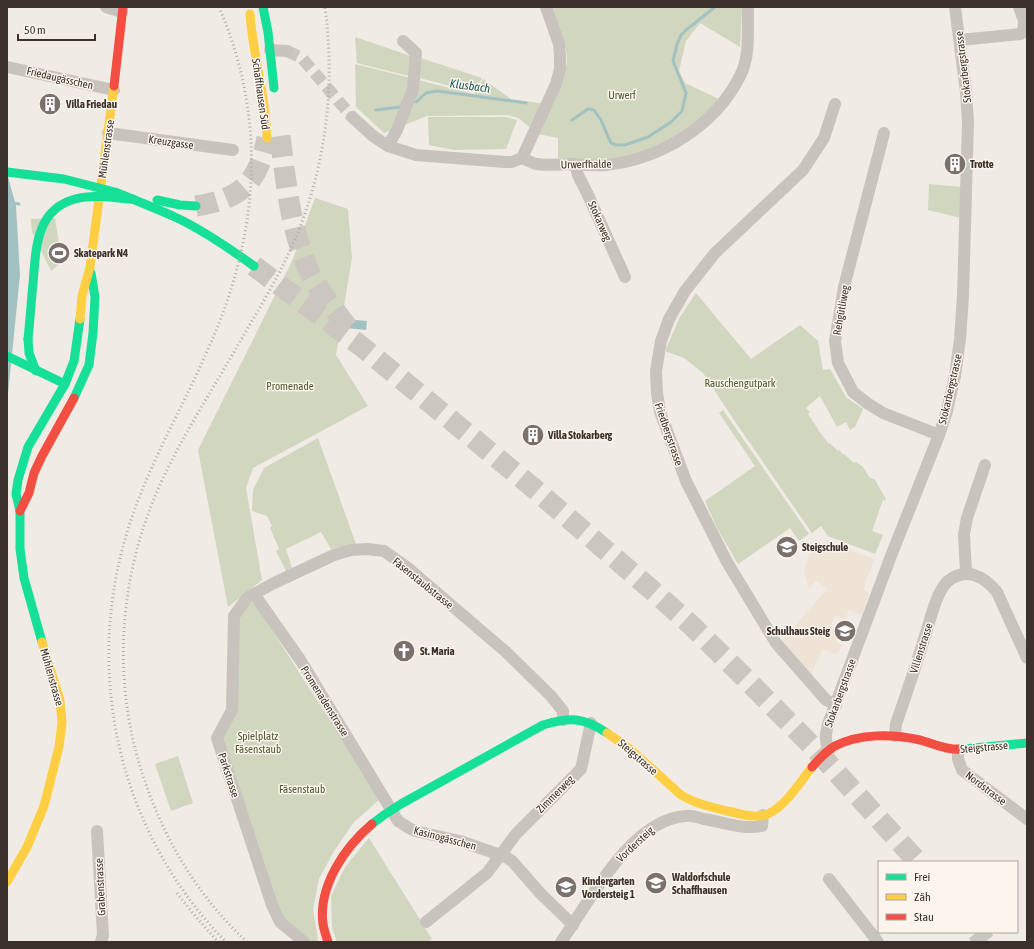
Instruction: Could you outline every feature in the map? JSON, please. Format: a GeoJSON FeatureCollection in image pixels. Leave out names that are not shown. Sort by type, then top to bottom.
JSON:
{"type":"FeatureCollection","features":[{"type":"Feature","properties":{"kind":"main road"},"geometry":{"type":"LineString","coordinates":[[263,7],[268,32],[274,91]]}},
{"type":"Feature","properties":{"kind":"main road","name":"Mühlenstrasse"},"geometry":{"type":"LineString","coordinates":[[7,882],[27,847],[44,806],[62,734],[62,712],[60,700],[38,630],[24,578],[20,548],[20,511],[16,494],[18,480],[28,447],[65,384],[74,361],[82,296],[90,267],[114,90],[123,10]]}},
{"type":"Feature","properties":{"kind":"main road"},"geometry":{"type":"LineString","coordinates":[[246,13],[262,46],[265,49],[270,50]]}},
{"type":"Feature","properties":{"kind":"main road","name":"Schaffhausen Süd"},"geometry":{"type":"LineString","coordinates":[[246,13],[262,87],[267,125],[267,138]]}},
{"type":"Feature","properties":{"kind":"main road"},"geometry":{"type":"LineString","coordinates":[[7,172],[64,179],[137,199],[195,228],[226,246],[254,266]]}},
{"type":"Feature","properties":{"kind":"main road"},"geometry":{"type":"LineString","coordinates":[[36,371],[29,353],[28,339],[36,250],[40,232],[48,216],[59,206],[75,199],[88,197],[137,199],[196,206]]}},
{"type":"Feature","properties":{"kind":"main road","name":"Mühlenstrasse"},"geometry":{"type":"LineString","coordinates":[[20,511],[29,493],[34,473],[42,456],[87,371],[92,348],[95,297],[90,267]]}},
{"type":"Feature","properties":{"kind":"main road"},"geometry":{"type":"LineString","coordinates":[[7,356],[78,390]]}},
{"type":"Feature","properties":{"kind":"main road","name":"Steigstrasse"},"geometry":{"type":"LineString","coordinates":[[328,942],[322,919],[323,904],[327,888],[333,874],[359,836],[392,810],[543,725],[574,719],[591,723],[613,735],[681,795],[691,801],[703,806],[753,816],[763,816],[774,810],[782,803],[814,763],[829,750],[836,746],[858,739],[895,736],[912,738],[949,749],[958,750],[1027,743]]}},
{"type":"Feature","properties":{"kind":"street"},"geometry":{"type":"LineString","coordinates":[[106,7],[123,10]]}},
{"type":"Feature","properties":{"kind":"street"},"geometry":{"type":"LineString","coordinates":[[352,117],[373,136],[388,146],[416,155],[505,162],[512,162],[522,158],[556,84],[560,69],[559,44],[546,7]]}},
{"type":"Feature","properties":{"kind":"street","name":"Urwerfhalde"},"geometry":{"type":"LineString","coordinates":[[522,158],[536,164],[605,165],[638,159],[660,151],[689,134],[708,118],[727,98],[740,75],[747,54],[748,7]]}},
{"type":"Feature","properties":{"kind":"street","name":"Stokarbergstrasse"},"geometry":{"type":"LineString","coordinates":[[829,750],[825,737],[891,556],[939,436],[947,411],[955,376],[960,339],[965,267],[968,109],[955,7]]}},
{"type":"Feature","properties":{"kind":"street"},"geometry":{"type":"LineString","coordinates":[[960,40],[1021,34],[1025,28],[1024,20],[1019,7]]}},
{"type":"Feature","properties":{"kind":"street"},"geometry":{"type":"LineString","coordinates":[[388,146],[397,130],[413,89],[416,53],[403,40]]}},
{"type":"Feature","properties":{"kind":"street"},"geometry":{"type":"LineString","coordinates":[[270,50],[287,51]]}},
{"type":"Feature","properties":{"kind":"street","name":"Friedaugässchen"},"geometry":{"type":"LineString","coordinates":[[7,66],[114,90]]}},
{"type":"Feature","properties":{"kind":"street","name":"Friedbergstrasse"},"geometry":{"type":"LineString","coordinates":[[835,104],[824,138],[803,170],[715,253],[685,291],[669,319],[661,341],[656,371],[660,412],[665,426],[686,482],[727,562],[776,643],[826,700],[836,705]]}},
{"type":"Feature","properties":{"kind":"street","name":"Rehgütliweg"},"geometry":{"type":"LineString","coordinates":[[884,132],[844,287],[835,341],[838,363],[854,392],[867,403],[883,413],[939,436]]}},
{"type":"Feature","properties":{"kind":"street","name":"Kreuzgasse"},"geometry":{"type":"LineString","coordinates":[[108,133],[233,150]]}},
{"type":"Feature","properties":{"kind":"street","name":"Stokarweg"},"geometry":{"type":"LineString","coordinates":[[575,164],[578,175],[625,277]]}},
{"type":"Feature","properties":{"kind":"street"},"geometry":{"type":"LineString","coordinates":[[985,465],[967,518],[964,534],[966,573],[981,577],[997,592],[1027,658]]}},
{"type":"Feature","properties":{"kind":"street","name":"Fäsenstaubstrasse"},"geometry":{"type":"LineString","coordinates":[[251,596],[272,584],[334,555],[351,550],[367,549],[384,551],[408,568],[506,652],[551,696],[563,711],[563,720]]}},
{"type":"Feature","properties":{"kind":"street","name":"Villenstrasse"},"geometry":{"type":"LineString","coordinates":[[895,736],[896,724],[938,598],[947,583],[966,573]]}},
{"type":"Feature","properties":{"kind":"street","name":"Promenadenstrasse"},"geometry":{"type":"LineString","coordinates":[[251,596],[301,661],[392,810]]}},
{"type":"Feature","properties":{"kind":"street","name":"Parkstrasse"},"geometry":{"type":"LineString","coordinates":[[251,596],[234,616],[232,710],[217,738],[272,904],[280,922],[304,942]]}},
{"type":"Feature","properties":{"kind":"street","name":"Zimmerweg"},"geometry":{"type":"LineString","coordinates":[[426,922],[487,873],[516,834],[580,769],[591,723]]}},
{"type":"Feature","properties":{"kind":"street","name":"Nordstrasse"},"geometry":{"type":"LineString","coordinates":[[958,750],[958,759],[962,770],[1027,819]]}},
{"type":"Feature","properties":{"kind":"street","name":"Kasinogässchen"},"geometry":{"type":"LineString","coordinates":[[392,810],[398,821],[409,828],[424,834],[460,841],[506,857],[512,861],[541,894],[573,925]]}},
{"type":"Feature","properties":{"kind":"street","name":"Vordersteig"},"geometry":{"type":"LineString","coordinates":[[561,942],[612,866],[633,843],[656,824],[672,818],[688,816],[755,828],[762,826],[763,816]]}},
{"type":"Feature","properties":{"kind":"street","name":"Grabenstrasse"},"geometry":{"type":"LineString","coordinates":[[97,831],[103,935],[101,942]]}},
{"type":"Feature","properties":{"kind":"street"},"geometry":{"type":"LineString","coordinates":[[829,879],[878,942]]}},
{"type":"Feature","properties":{"kind":"green space","name":"Urwerf"},"geometry":{"type":"Polygon","coordinates":[[[551,7],[742,7],[740,47],[700,23],[686,41],[679,71],[685,83],[719,99],[697,123],[671,142],[637,155],[607,160],[558,158],[558,138],[538,134],[518,118],[508,115],[427,116],[384,133],[356,107],[355,64],[474,94],[483,79],[511,99],[553,105],[564,76],[567,58],[563,40],[551,7]]]}},
{"type":"Feature","properties":{"kind":"green space"},"geometry":{"type":"Polygon","coordinates":[[[355,37],[411,56],[409,76],[357,63],[355,37]]]}},
{"type":"Feature","properties":{"kind":"green space"},"geometry":{"type":"Polygon","coordinates":[[[421,58],[482,78],[474,92],[419,78],[421,58]]]}},
{"type":"Feature","properties":{"kind":"green space"},"geometry":{"type":"Polygon","coordinates":[[[428,117],[506,117],[517,120],[506,149],[454,150],[429,145],[428,117]]]}},
{"type":"Feature","properties":{"kind":"green space"},"geometry":{"type":"Polygon","coordinates":[[[929,184],[961,187],[961,218],[928,210],[929,184]]]}},
{"type":"Feature","properties":{"kind":"green space","name":"Promenade"},"geometry":{"type":"Polygon","coordinates":[[[315,198],[348,209],[352,258],[336,355],[368,406],[253,468],[246,488],[262,580],[228,607],[198,450],[293,259],[315,198]]]}},
{"type":"Feature","properties":{"kind":"green space"},"geometry":{"type":"Polygon","coordinates":[[[55,218],[62,262],[51,271],[32,232],[31,219],[55,218]]]}},
{"type":"Feature","properties":{"kind":"green space","name":"Rauschengutpark"},"geometry":{"type":"Polygon","coordinates":[[[696,293],[751,359],[800,325],[818,341],[823,370],[830,369],[846,397],[863,409],[855,427],[850,430],[846,422],[837,427],[820,396],[806,408],[810,412],[808,414],[818,430],[829,444],[830,443],[854,463],[856,462],[863,467],[869,477],[875,480],[886,499],[885,501],[883,500],[872,531],[883,535],[875,554],[828,536],[821,526],[812,533],[703,373],[684,358],[665,351],[680,317],[696,293]]]}},
{"type":"Feature","properties":{"kind":"green space"},"geometry":{"type":"Polygon","coordinates":[[[723,410],[809,534],[799,541],[790,528],[738,564],[717,528],[705,501],[755,466],[719,413],[723,410]]]}},
{"type":"Feature","properties":{"kind":"green space"},"geometry":{"type":"Polygon","coordinates":[[[318,438],[356,544],[331,549],[321,532],[286,549],[292,568],[286,571],[276,551],[279,549],[270,528],[272,526],[267,516],[252,511],[253,490],[264,468],[318,438]]]}},
{"type":"Feature","properties":{"kind":"green space","name":"Fäsenstaub"},"geometry":{"type":"Polygon","coordinates":[[[254,602],[380,799],[354,822],[334,851],[319,879],[313,909],[318,940],[314,942],[308,942],[281,918],[220,739],[236,710],[237,616],[243,606],[254,602]]]}},
{"type":"Feature","properties":{"kind":"green space"},"geometry":{"type":"Polygon","coordinates":[[[178,756],[193,803],[171,811],[155,764],[178,756]]]}},
{"type":"Feature","properties":{"kind":"green space"},"geometry":{"type":"Polygon","coordinates":[[[369,838],[432,939],[427,942],[337,942],[332,928],[331,896],[345,867],[369,838]]]}},
{"type":"Feature","properties":{"kind":"shaded area"},"geometry":{"type":"Polygon","coordinates":[[[827,540],[832,544],[874,559],[863,589],[869,594],[862,615],[849,610],[845,619],[835,615],[830,628],[839,632],[836,642],[842,645],[837,655],[822,649],[810,678],[780,643],[827,589],[816,580],[809,589],[804,570],[809,555],[827,540]]]}},
{"type":"Feature","properties":{"kind":"water"},"geometry":{"type":"Polygon","coordinates":[[[7,173],[16,206],[20,275],[7,404],[7,173]]]}},
{"type":"Feature","properties":{"kind":"water"},"geometry":{"type":"Polygon","coordinates":[[[346,319],[367,321],[366,330],[346,328],[346,319]]]}},
{"type":"Feature","properties":{"kind":"waterway","name":"Klusbach"},"geometry":{"type":"LineString","coordinates":[[572,120],[588,109],[594,110],[601,120],[611,143],[616,145],[625,145],[648,137],[671,122],[682,111],[686,93],[673,61],[677,44],[681,35],[686,30],[715,7]]}},
{"type":"Feature","properties":{"kind":"waterway","name":"Klusbach"},"geometry":{"type":"LineString","coordinates":[[416,102],[426,93],[437,91],[526,103]]}},
{"type":"Feature","properties":{"kind":"waterway","name":"Klusbach"},"geometry":{"type":"LineString","coordinates":[[376,110],[400,107]]}},
{"type":"Feature","properties":{"kind":"waterway","name":"Klusbach"},"geometry":{"type":"LineString","coordinates":[[7,202],[19,204]]}},
{"type":"Feature","properties":{"kind":"tunnel"},"geometry":{"type":"LineString","coordinates":[[287,51],[302,58],[352,117]]}},
{"type":"Feature","properties":{"kind":"tunnel"},"geometry":{"type":"LineString","coordinates":[[280,136],[293,222],[303,255],[317,286],[349,329]]}},
{"type":"Feature","properties":{"kind":"tunnel"},"geometry":{"type":"LineString","coordinates":[[196,206],[225,199],[245,186],[258,167],[267,138]]}},
{"type":"Feature","properties":{"kind":"tunnel"},"geometry":{"type":"LineString","coordinates":[[254,266],[361,346],[531,486],[691,625],[816,750],[917,861]]}},
{"type":"Feature","properties":{"kind":"tunnel"},"geometry":{"type":"LineString","coordinates":[[978,933],[985,942]]}},
{"type":"Feature","properties":{"kind":"railway"},"geometry":{"type":"LineString","coordinates":[[219,7],[235,50],[245,92],[251,135],[251,178],[247,220],[239,263],[226,305],[199,369],[148,476],[131,520],[116,576],[109,633],[110,689],[119,745],[135,799],[158,850],[189,898],[226,942]]}},
{"type":"Feature","properties":{"kind":"railway"},"geometry":{"type":"LineString","coordinates":[[247,942],[212,904],[182,862],[169,839],[148,791],[131,731],[123,660],[124,625],[128,589],[136,554],[146,520],[159,487],[187,433],[279,273],[294,243],[309,201],[317,174],[329,91],[328,35],[325,7]]}},
{"type":"Feature","properties":{"kind":"railway"},"geometry":{"type":"LineString","coordinates":[[177,893],[218,942]]}},
{"type":"Feature","properties":{"kind":"traffic: fast"},"geometry":{"type":"LineString","coordinates":[[263,7],[268,32],[274,88]]}},
{"type":"Feature","properties":{"kind":"traffic: fast"},"geometry":{"type":"LineString","coordinates":[[7,172],[64,179],[111,191]]}},
{"type":"Feature","properties":{"kind":"traffic: fast"},"geometry":{"type":"LineString","coordinates":[[115,192],[185,222],[216,240],[254,266]]}},
{"type":"Feature","properties":{"kind":"traffic: fast"},"geometry":{"type":"LineString","coordinates":[[28,339],[37,245],[40,233],[52,212],[62,204],[75,199],[89,197],[133,199]]}},
{"type":"Feature","properties":{"kind":"traffic: fast"},"geometry":{"type":"LineString","coordinates":[[157,200],[180,205],[196,206]]}},
{"type":"Feature","properties":{"kind":"traffic: fast"},"geometry":{"type":"LineString","coordinates":[[74,398],[89,365],[95,297],[91,273]]}},
{"type":"Feature","properties":{"kind":"traffic: fast"},"geometry":{"type":"LineString","coordinates":[[42,642],[24,578],[20,549],[20,511],[16,494],[18,480],[28,447],[65,384],[74,361],[80,319]]}},
{"type":"Feature","properties":{"kind":"traffic: fast"},"geometry":{"type":"LineString","coordinates":[[28,339],[29,353],[36,371]]}},
{"type":"Feature","properties":{"kind":"traffic: fast"},"geometry":{"type":"LineString","coordinates":[[7,356],[65,384]]}},
{"type":"Feature","properties":{"kind":"traffic: fast"},"geometry":{"type":"LineString","coordinates":[[372,824],[401,804],[543,725],[561,721],[576,720],[591,724],[607,733]]}},
{"type":"Feature","properties":{"kind":"traffic: fast"},"geometry":{"type":"LineString","coordinates":[[964,749],[1027,743]]}},
{"type":"Feature","properties":{"kind":"traffic: slow"},"geometry":{"type":"LineString","coordinates":[[250,14],[264,107],[267,138]]}},
{"type":"Feature","properties":{"kind":"traffic: slow"},"geometry":{"type":"LineString","coordinates":[[80,319],[82,296],[90,267],[114,86]]}},
{"type":"Feature","properties":{"kind":"traffic: slow"},"geometry":{"type":"LineString","coordinates":[[7,882],[27,847],[44,806],[59,747],[62,723],[60,700],[42,642]]}},
{"type":"Feature","properties":{"kind":"traffic: slow"},"geometry":{"type":"LineString","coordinates":[[607,733],[630,749],[681,795],[704,805],[748,815],[760,816],[775,810],[783,804],[796,789],[812,767]]}},
{"type":"Feature","properties":{"kind":"traffic: jam"},"geometry":{"type":"LineString","coordinates":[[114,86],[123,7]]}},
{"type":"Feature","properties":{"kind":"traffic: jam"},"geometry":{"type":"LineString","coordinates":[[20,511],[29,493],[34,473],[42,456],[74,398]]}},
{"type":"Feature","properties":{"kind":"traffic: jam"},"geometry":{"type":"LineString","coordinates":[[812,767],[820,758],[835,746],[866,737],[888,736],[910,738],[947,748],[964,749]]}},
{"type":"Feature","properties":{"kind":"traffic: jam"},"geometry":{"type":"LineString","coordinates":[[328,942],[324,931],[323,910],[329,882],[343,856],[352,844],[372,824]]}},
{"type":"Feature","properties":{"kind":"place","name":"Villa Friedau"},"geometry":{"type":"Point","coordinates":[50,104]}},
{"type":"Feature","properties":{"kind":"place","name":"Trotte"},"geometry":{"type":"Point","coordinates":[955,164]}},
{"type":"Feature","properties":{"kind":"place","name":"Skatepark N4"},"geometry":{"type":"Point","coordinates":[59,253]}},
{"type":"Feature","properties":{"kind":"place","name":"Villa Stokarberg"},"geometry":{"type":"Point","coordinates":[533,435]}},
{"type":"Feature","properties":{"kind":"place","name":"Steigschule"},"geometry":{"type":"Point","coordinates":[787,547]}},
{"type":"Feature","properties":{"kind":"place","name":"Schulhaus Steig"},"geometry":{"type":"Point","coordinates":[845,631]}},
{"type":"Feature","properties":{"kind":"place","name":"St. Maria"},"geometry":{"type":"Point","coordinates":[404,651]}},
{"type":"Feature","properties":{"kind":"place","name":"Waldorfschule Schaffhausen"},"geometry":{"type":"Point","coordinates":[656,883]}},
{"type":"Feature","properties":{"kind":"place","name":"Kindergarten Vordersteig 1"},"geometry":{"type":"Point","coordinates":[566,887]}},
{"type":"Feature","properties":{"kind":"park label","name":"Spielplatz Fäsenstaub"},"geometry":{"type":"Point","coordinates":[258,742]}}]}
